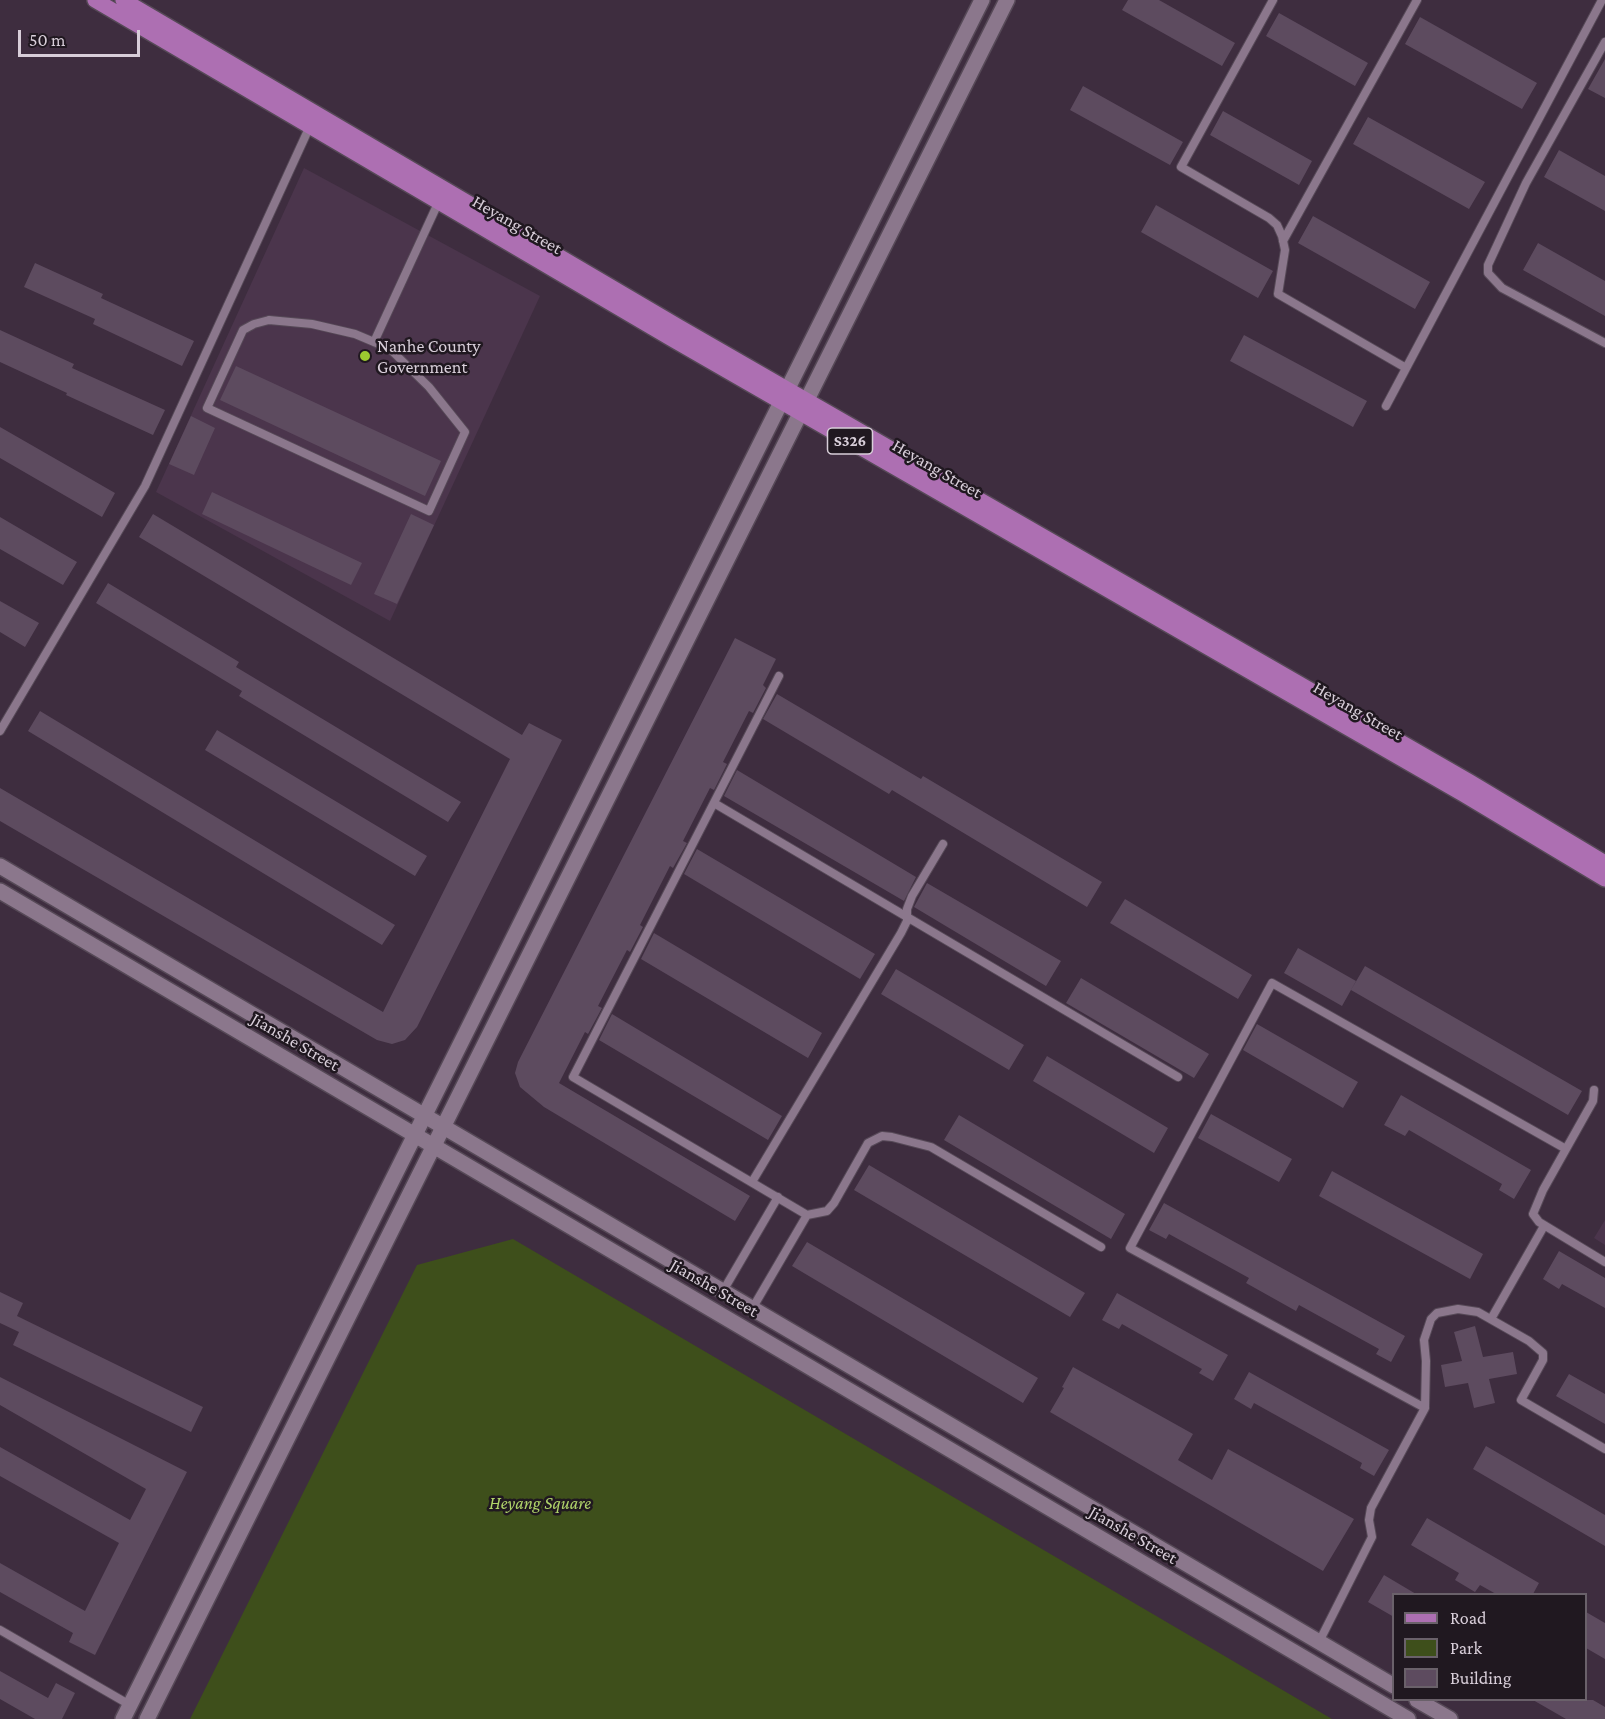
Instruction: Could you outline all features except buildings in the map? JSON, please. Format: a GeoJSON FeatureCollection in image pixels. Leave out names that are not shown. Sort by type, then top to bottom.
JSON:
{"type":"FeatureCollection","features":[{"type":"Feature","properties":{"kind":"main road","name":"Heyang Street"},"geometry":{"type":"LineString","coordinates":[[95,0],[310,126],[441,195]]}},
{"type":"Feature","properties":{"kind":"main road","name":"Heyang Street"},"geometry":{"type":"LineString","coordinates":[[123,0],[441,195],[784,395],[1470,782],[1605,863]]}},
{"type":"Feature","properties":{"kind":"main road"},"geometry":{"type":"LineString","coordinates":[[123,1719],[982,0]]}},
{"type":"Feature","properties":{"kind":"main road"},"geometry":{"type":"LineString","coordinates":[[147,1719],[1007,0]]}},
{"type":"Feature","properties":{"kind":"main road","name":"Heyang Street"},"geometry":{"type":"LineString","coordinates":[[804,406],[1605,879]]}},
{"type":"Feature","properties":{"kind":"main road","name":"Jianshe Street"},"geometry":{"type":"LineString","coordinates":[[0,866],[1392,1685]]}},
{"type":"Feature","properties":{"kind":"main road","name":"Jianshe Street"},"geometry":{"type":"LineString","coordinates":[[0,891],[1408,1719]]}},
{"type":"Feature","properties":{"kind":"main road"},"geometry":{"type":"LineString","coordinates":[[1419,1701],[1450,1719]]}},
{"type":"Feature","properties":{"kind":"lane"},"geometry":{"type":"LineString","coordinates":[[1273,0],[1181,167],[1269,218],[1277,225],[1283,241],[1285,260],[1278,294],[1406,368]]}},
{"type":"Feature","properties":{"kind":"lane"},"geometry":{"type":"LineString","coordinates":[[1283,241],[1417,0]]}},
{"type":"Feature","properties":{"kind":"lane"},"geometry":{"type":"LineString","coordinates":[[1386,406],[1602,0]]}},
{"type":"Feature","properties":{"kind":"lane"},"geometry":{"type":"LineString","coordinates":[[1605,42],[1526,183],[1488,265],[1488,273],[1502,288],[1605,343]]}},
{"type":"Feature","properties":{"kind":"lane"},"geometry":{"type":"LineString","coordinates":[[0,731],[145,486],[310,126]]}},
{"type":"Feature","properties":{"kind":"lane"},"geometry":{"type":"LineString","coordinates":[[374,342],[441,195]]}},
{"type":"Feature","properties":{"kind":"lane"},"geometry":{"type":"LineString","coordinates":[[269,320],[312,324],[355,334],[374,342],[391,350],[413,370],[465,432],[429,511],[207,408],[243,330],[254,324],[269,320]]}},
{"type":"Feature","properties":{"kind":"lane"},"geometry":{"type":"LineString","coordinates":[[779,676],[573,1077],[807,1215],[827,1211],[834,1203],[868,1143],[882,1136],[892,1137],[931,1147],[1101,1247]]}},
{"type":"Feature","properties":{"kind":"lane"},"geometry":{"type":"LineString","coordinates":[[714,803],[1178,1077]]}},
{"type":"Feature","properties":{"kind":"lane"},"geometry":{"type":"LineString","coordinates":[[752,1182],[901,933],[912,896],[944,844]]}},
{"type":"Feature","properties":{"kind":"lane"},"geometry":{"type":"LineString","coordinates":[[1425,1408],[1130,1248],[1272,983],[1566,1149]]}},
{"type":"Feature","properties":{"kind":"lane"},"geometry":{"type":"LineString","coordinates":[[1594,1090],[1593,1101],[1533,1214],[1544,1226],[1605,1262]]}},
{"type":"Feature","properties":{"kind":"lane"},"geometry":{"type":"LineString","coordinates":[[723,1291],[778,1197]]}},
{"type":"Feature","properties":{"kind":"lane"},"geometry":{"type":"LineString","coordinates":[[752,1309],[807,1215]]}},
{"type":"Feature","properties":{"kind":"lane"},"geometry":{"type":"LineString","coordinates":[[1491,1319],[1544,1226]]}},
{"type":"Feature","properties":{"kind":"lane"},"geometry":{"type":"LineString","coordinates":[[1319,1642],[1372,1537],[1369,1520],[1371,1508],[1425,1408],[1424,1340],[1431,1319],[1437,1313],[1458,1309],[1478,1312],[1529,1341],[1543,1353],[1543,1360],[1521,1400],[1605,1449]]}},
{"type":"Feature","properties":{"kind":"lane"},"geometry":{"type":"LineString","coordinates":[[0,1630],[130,1705]]}},
{"type":"Feature","properties":{"kind":"shaded area","name":"Nanhe County Government"},"geometry":{"type":"Polygon","coordinates":[[[304,168],[540,296],[390,621],[156,492],[304,168]]]}},
{"type":"Feature","properties":{"kind":"shaded area"},"geometry":{"type":"Polygon","coordinates":[[[1605,1220],[1605,1245],[1594,1238],[1605,1220]]]}},
{"type":"Feature","properties":{"kind":"green space","name":"Heyang Square"},"geometry":{"type":"Polygon","coordinates":[[[513,1239],[1332,1719],[190,1719],[417,1265],[513,1239]]]}},
{"type":"Feature","properties":{"kind":"place","name":"Nanhe County Government"},"geometry":{"type":"Point","coordinates":[365,356]}}]}
